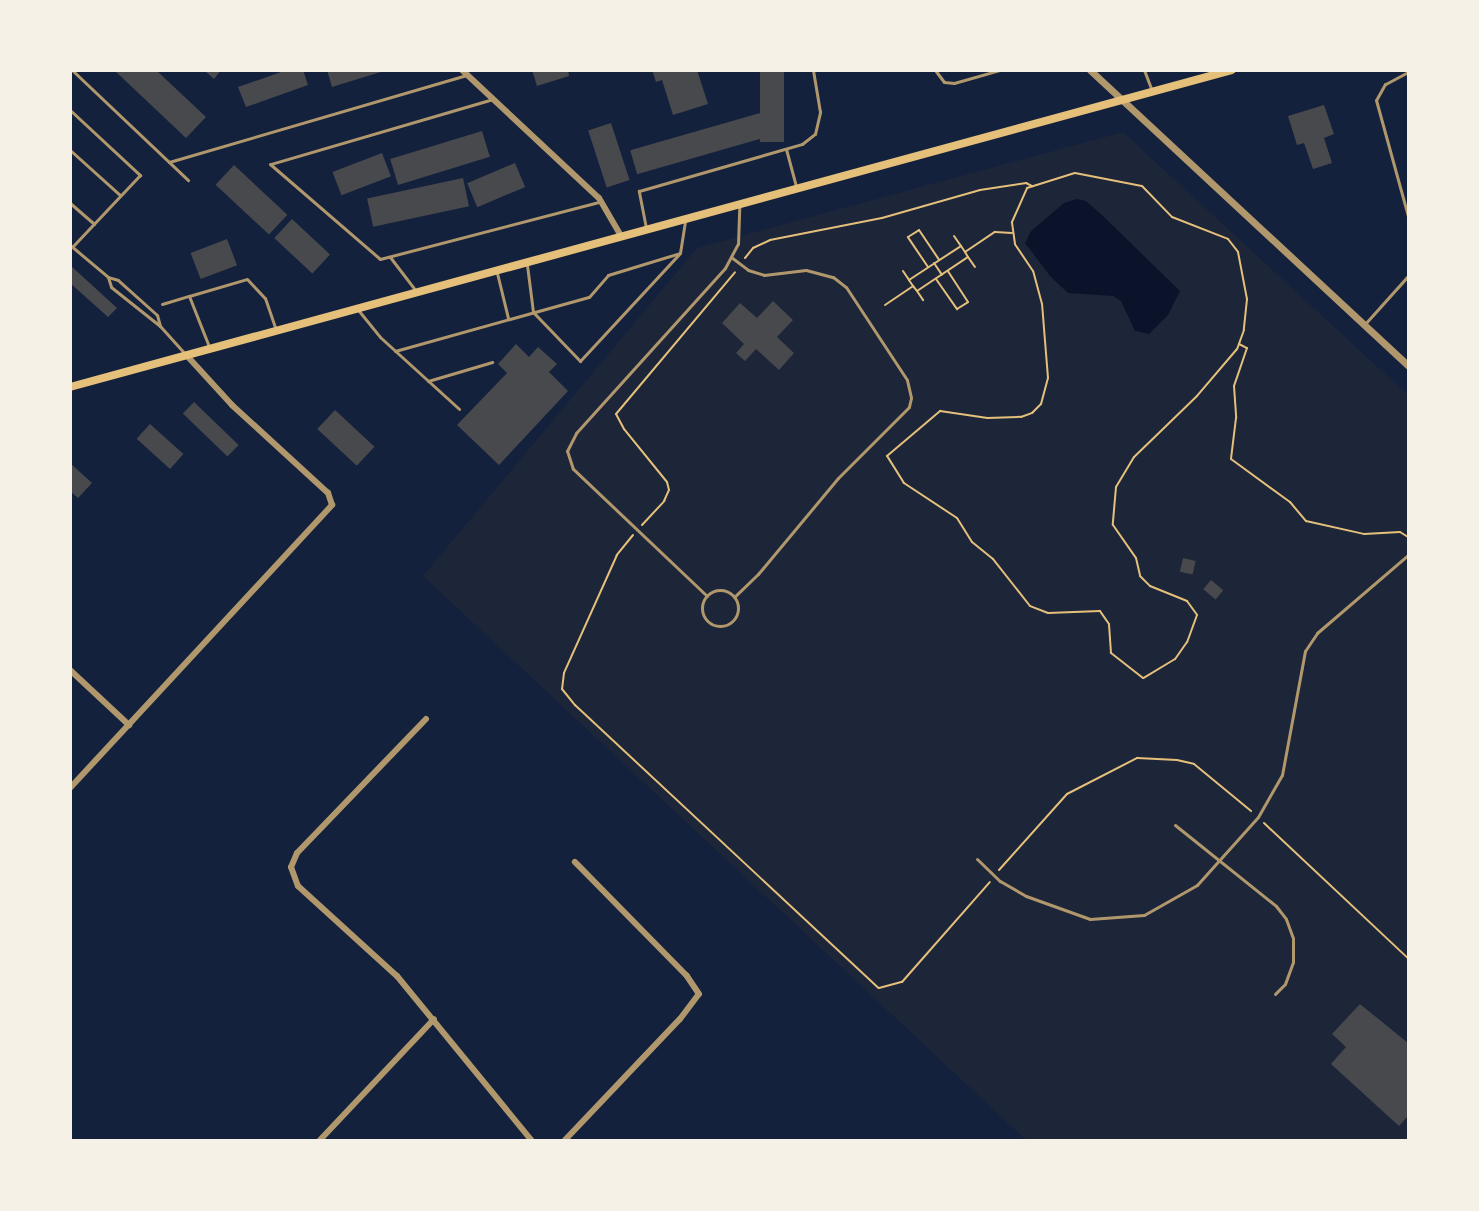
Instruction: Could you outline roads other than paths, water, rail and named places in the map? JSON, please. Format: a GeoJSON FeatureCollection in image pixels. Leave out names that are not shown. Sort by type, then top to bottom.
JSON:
{"type":"FeatureCollection","features":[{"type":"Feature","properties":{"kind":"main road"},"geometry":{"type":"LineString","coordinates":[[70,387],[188,357],[646,229],[1152,93],[1200,75],[1232,70]]}},
{"type":"Feature","properties":{"kind":"street"},"geometry":{"type":"LineString","coordinates":[[1090,70],[1408,366]]}},
{"type":"Feature","properties":{"kind":"street"},"geometry":{"type":"LineString","coordinates":[[465,73],[601,201],[621,236]]}},
{"type":"Feature","properties":{"kind":"street"},"geometry":{"type":"LineString","coordinates":[[70,788],[332,505],[328,493],[232,405],[188,357]]}},
{"type":"Feature","properties":{"kind":"street"},"geometry":{"type":"LineString","coordinates":[[70,670],[129,725]]}},
{"type":"Feature","properties":{"kind":"street"},"geometry":{"type":"LineString","coordinates":[[426,720],[297,853],[291,867],[298,886],[397,976],[531,1140]]}},
{"type":"Feature","properties":{"kind":"street"},"geometry":{"type":"LineString","coordinates":[[565,1140],[680,1019],[699,994],[687,975],[575,862]]}},
{"type":"Feature","properties":{"kind":"street"},"geometry":{"type":"LineString","coordinates":[[320,1140],[434,1019]]}},
{"type":"Feature","properties":{"kind":"lane"},"geometry":{"type":"LineString","coordinates":[[72,70],[188,180]]}},
{"type":"Feature","properties":{"kind":"lane"},"geometry":{"type":"LineString","coordinates":[[646,229],[639,191],[801,144],[819,125],[813,70]]}},
{"type":"Feature","properties":{"kind":"lane"},"geometry":{"type":"LineString","coordinates":[[935,70],[944,81],[954,83],[1000,70]]}},
{"type":"Feature","properties":{"kind":"lane"},"geometry":{"type":"LineString","coordinates":[[1144,70],[1152,93]]}},
{"type":"Feature","properties":{"kind":"lane"},"geometry":{"type":"LineString","coordinates":[[1408,72],[1398,73],[1385,84],[1376,100],[1408,216]]}},
{"type":"Feature","properties":{"kind":"lane"},"geometry":{"type":"LineString","coordinates":[[169,162],[465,73]]}},
{"type":"Feature","properties":{"kind":"lane"},"geometry":{"type":"LineString","coordinates":[[493,99],[270,164],[380,260],[601,201]]}},
{"type":"Feature","properties":{"kind":"lane"},"geometry":{"type":"LineString","coordinates":[[70,110],[140,175],[72,246],[108,277],[118,280],[157,315],[160,326]]}},
{"type":"Feature","properties":{"kind":"lane"},"geometry":{"type":"LineString","coordinates":[[786,149],[796,189]]}},
{"type":"Feature","properties":{"kind":"lane"},"geometry":{"type":"LineString","coordinates":[[70,150],[120,195]]}},
{"type":"Feature","properties":{"kind":"lane"},"geometry":{"type":"LineString","coordinates":[[70,203],[94,224]]}},
{"type":"Feature","properties":{"kind":"lane"},"geometry":{"type":"LineString","coordinates":[[707,596],[573,469],[567,451],[576,432],[731,257],[738,244],[739,205]]}},
{"type":"Feature","properties":{"kind":"lane"},"geometry":{"type":"LineString","coordinates":[[526,263],[533,312],[580,361],[680,253],[685,219]]}},
{"type":"Feature","properties":{"kind":"lane"},"geometry":{"type":"LineString","coordinates":[[395,351],[590,297],[608,275],[680,253]]}},
{"type":"Feature","properties":{"kind":"lane"},"geometry":{"type":"LineString","coordinates":[[390,257],[417,293]]}},
{"type":"Feature","properties":{"kind":"lane"},"geometry":{"type":"LineString","coordinates":[[731,257],[764,275],[807,270],[833,277],[846,287],[907,380],[911,398],[909,407],[838,478],[734,597]]}},
{"type":"Feature","properties":{"kind":"lane"},"geometry":{"type":"LineString","coordinates":[[497,271],[508,318]]}},
{"type":"Feature","properties":{"kind":"lane"},"geometry":{"type":"LineString","coordinates":[[1364,325],[1408,276]]}},
{"type":"Feature","properties":{"kind":"lane"},"geometry":{"type":"LineString","coordinates":[[108,277],[111,287],[160,326],[188,357]]}},
{"type":"Feature","properties":{"kind":"lane"},"geometry":{"type":"LineString","coordinates":[[162,304],[247,279],[265,298],[276,332]]}},
{"type":"Feature","properties":{"kind":"lane"},"geometry":{"type":"LineString","coordinates":[[189,296],[211,350]]}},
{"type":"Feature","properties":{"kind":"lane"},"geometry":{"type":"LineString","coordinates":[[358,309],[395,351],[459,409]]}},
{"type":"Feature","properties":{"kind":"lane"},"geometry":{"type":"LineString","coordinates":[[428,381],[492,362]]}},
{"type":"Feature","properties":{"kind":"lane"},"geometry":{"type":"LineString","coordinates":[[977,859],[994,876],[1026,896],[1090,919],[1116,919],[1144,915],[1171,902],[1220,863],[1258,817],[1282,775],[1305,651],[1317,633],[1408,555]]}},
{"type":"Feature","properties":{"kind":"lane"},"geometry":{"type":"LineString","coordinates":[[718,591],[734,597],[738,608],[735,619],[720,626],[705,618],[702,606],[707,596],[718,591]]}},
{"type":"Feature","properties":{"kind":"lane"},"geometry":{"type":"LineString","coordinates":[[1175,825],[1276,906],[1286,920],[1293,938],[1293,962],[1285,984],[1275,994]]}}]}
